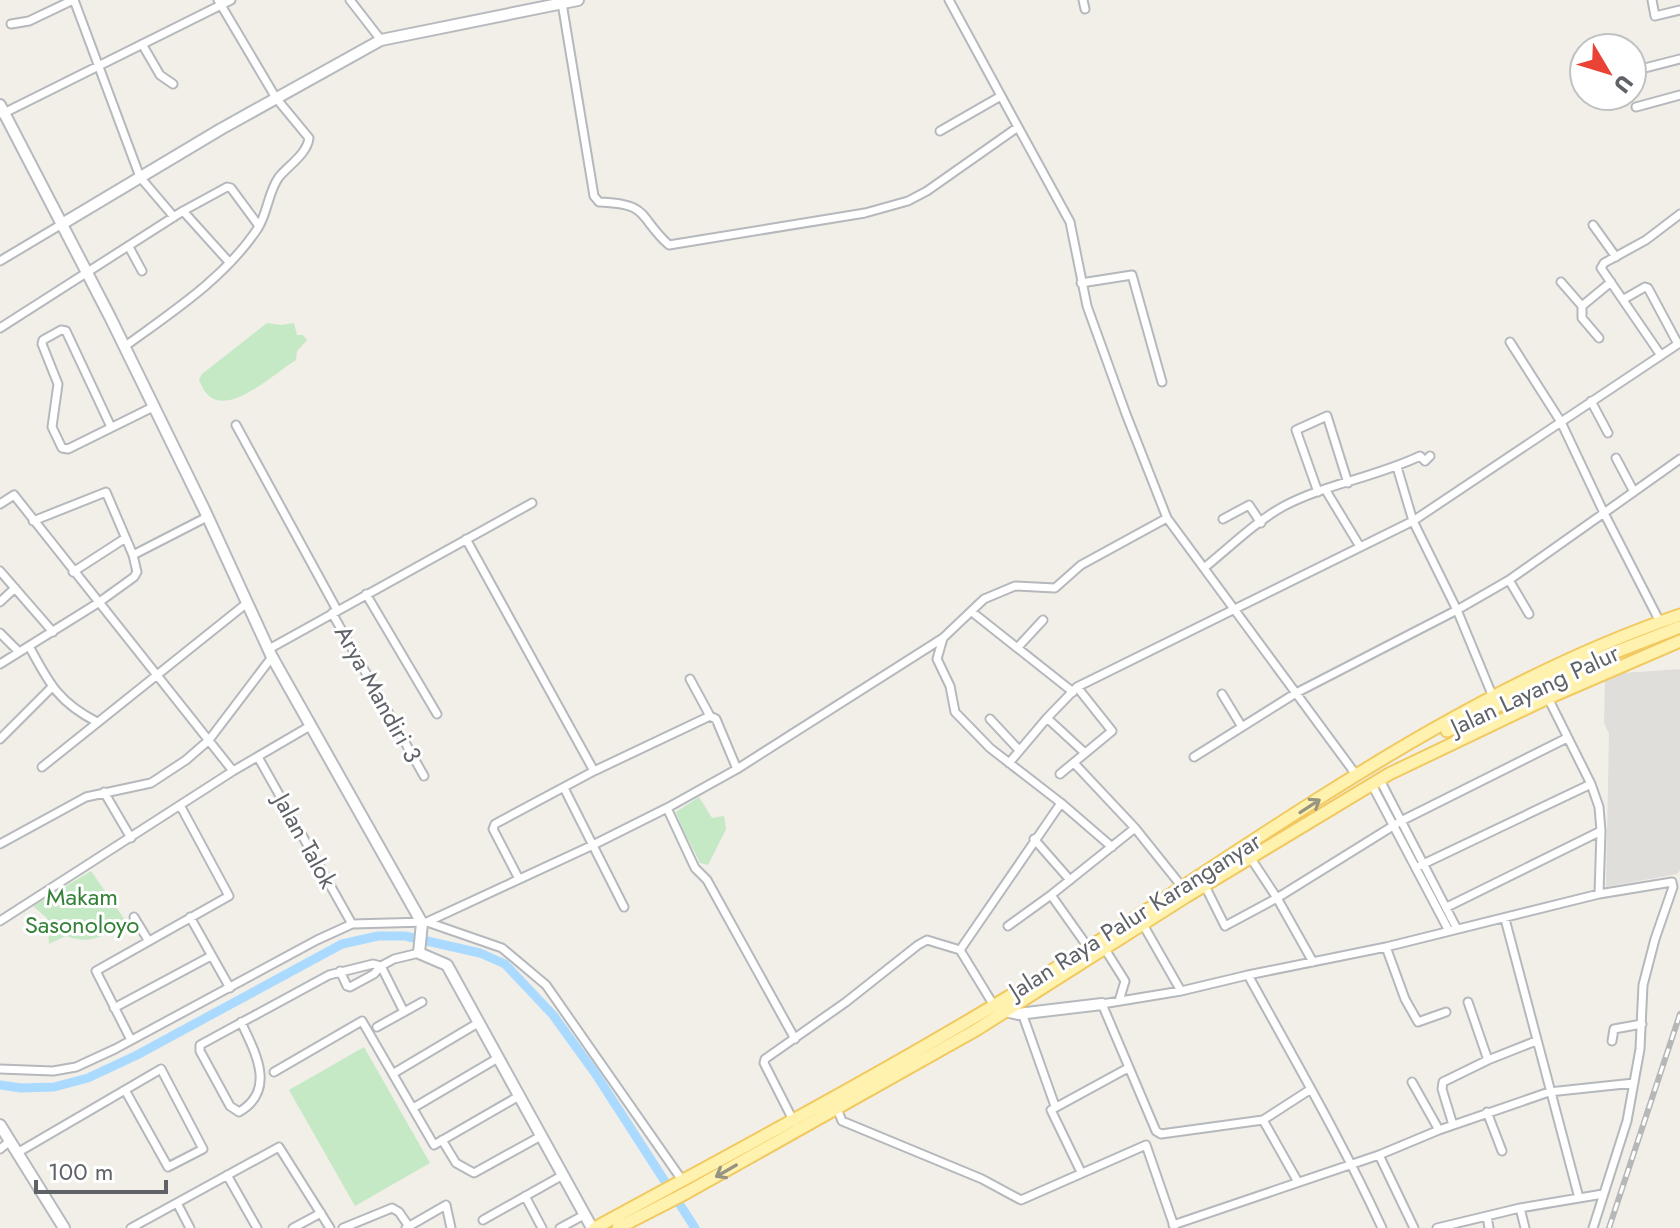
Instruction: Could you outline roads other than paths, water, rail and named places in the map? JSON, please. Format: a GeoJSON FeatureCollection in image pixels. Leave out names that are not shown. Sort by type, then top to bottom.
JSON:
{"type":"FeatureCollection","features":[{"type":"Feature","properties":{"kind":"main road","name":"Jalan Raya Palur Karanganyar"},"geometry":{"type":"LineString","coordinates":[[1247,853],[1357,776],[1493,697],[1560,664],[1680,615]]}},
{"type":"Feature","properties":{"kind":"main road","name":"Jalan Layang Palur"},"geometry":{"type":"LineString","coordinates":[[1395,771],[1477,721],[1577,667],[1680,627]]}},
{"type":"Feature","properties":{"kind":"main road","name":"Jalan Raya Palur Karanganyar"},"geometry":{"type":"LineString","coordinates":[[618,1228],[664,1197],[679,1182],[834,1103],[955,1030],[998,1008],[1247,853],[1395,771],[1680,639]]}},
{"type":"Feature","properties":{"kind":"main road","name":"Jalan Layang Palur"},"geometry":{"type":"LineString","coordinates":[[1391,756],[1571,679],[1680,639]]}},
{"type":"Feature","properties":{"kind":"main road","name":"Jalan Raya Palur Karanganyar"},"geometry":{"type":"LineString","coordinates":[[594,1228],[664,1197],[686,1193],[795,1124]]}},
{"type":"Feature","properties":{"kind":"street"},"geometry":{"type":"LineString","coordinates":[[11,24],[29,21],[74,0],[140,177],[174,217]]}},
{"type":"Feature","properties":{"kind":"street"},"geometry":{"type":"LineString","coordinates":[[231,0],[219,2],[142,44],[1,111],[88,274],[270,653],[424,924],[420,951]]}},
{"type":"Feature","properties":{"kind":"street"},"geometry":{"type":"LineString","coordinates":[[350,0],[381,40]]}},
{"type":"Feature","properties":{"kind":"street"},"geometry":{"type":"LineString","coordinates":[[0,261],[276,98],[381,40],[578,0]]}},
{"type":"Feature","properties":{"kind":"street"},"geometry":{"type":"LineString","coordinates":[[949,0],[1070,222],[1081,283],[1119,398],[1167,518],[1357,776]]}},
{"type":"Feature","properties":{"kind":"street"},"geometry":{"type":"LineString","coordinates":[[1083,0],[1085,9]]}},
{"type":"Feature","properties":{"kind":"street"},"geometry":{"type":"LineString","coordinates":[[1652,0],[1655,16],[1680,10]]}},
{"type":"Feature","properties":{"kind":"street"},"geometry":{"type":"LineString","coordinates":[[124,347],[206,287],[229,262],[259,226],[278,178],[309,143],[276,98],[219,2]]}},
{"type":"Feature","properties":{"kind":"street"},"geometry":{"type":"LineString","coordinates":[[562,3],[594,196],[599,202],[616,201],[639,210],[669,245],[865,213],[908,201],[1018,127]]}},
{"type":"Feature","properties":{"kind":"street"},"geometry":{"type":"LineString","coordinates":[[142,44],[160,75],[173,84]]}},
{"type":"Feature","properties":{"kind":"street"},"geometry":{"type":"LineString","coordinates":[[1648,67],[1680,59]]}},
{"type":"Feature","properties":{"kind":"street"},"geometry":{"type":"LineString","coordinates":[[1648,104],[1680,95]]}},
{"type":"Feature","properties":{"kind":"street"},"geometry":{"type":"LineString","coordinates":[[940,131],[1001,96]]}},
{"type":"Feature","properties":{"kind":"street"},"geometry":{"type":"LineString","coordinates":[[0,328],[183,211],[229,186],[259,226]]}},
{"type":"Feature","properties":{"kind":"street"},"geometry":{"type":"LineString","coordinates":[[183,211],[229,262]]}},
{"type":"Feature","properties":{"kind":"street"},"geometry":{"type":"LineString","coordinates":[[1660,354],[1601,268],[1680,214]]}},
{"type":"Feature","properties":{"kind":"street"},"geometry":{"type":"LineString","coordinates":[[1593,225],[1616,257]]}},
{"type":"Feature","properties":{"kind":"street"},"geometry":{"type":"LineString","coordinates":[[129,247],[142,271]]}},
{"type":"Feature","properties":{"kind":"street"},"geometry":{"type":"LineString","coordinates":[[1081,283],[1132,275],[1162,382]]}},
{"type":"Feature","properties":{"kind":"street"},"geometry":{"type":"LineString","coordinates":[[1561,282],[1582,306],[1582,318],[1599,338]]}},
{"type":"Feature","properties":{"kind":"street"},"geometry":{"type":"LineString","coordinates":[[1582,306],[1611,282]]}},
{"type":"Feature","properties":{"kind":"street"},"geometry":{"type":"LineString","coordinates":[[1009,763],[1075,690],[1359,545],[1413,521],[1660,354],[1679,345],[1648,288],[1624,299]]}},
{"type":"Feature","properties":{"kind":"street"},"geometry":{"type":"LineString","coordinates":[[111,427],[66,331],[61,330],[43,340],[59,388],[52,427],[60,446],[68,449],[153,407]]}},
{"type":"Feature","properties":{"kind":"street"},"geometry":{"type":"LineString","coordinates":[[1510,342],[1561,422],[1660,622]]}},
{"type":"Feature","properties":{"kind":"street"},"geometry":{"type":"LineString","coordinates":[[1591,401],[1608,433]]}},
{"type":"Feature","properties":{"kind":"street"},"geometry":{"type":"LineString","coordinates":[[1348,483],[1327,416],[1296,430],[1321,491],[1359,545]]}},
{"type":"Feature","properties":{"kind":"street","name":"Arya Mandiri 3"},"geometry":{"type":"LineString","coordinates":[[236,425],[424,776]]}},
{"type":"Feature","properties":{"kind":"street"},"geometry":{"type":"LineString","coordinates":[[1204,568],[1282,507],[1420,456],[1425,461],[1430,456]]}},
{"type":"Feature","properties":{"kind":"street"},"geometry":{"type":"LineString","coordinates":[[1616,458],[1634,492]]}},
{"type":"Feature","properties":{"kind":"street"},"geometry":{"type":"LineString","coordinates":[[1194,757],[1296,693],[1509,580],[1680,459]]}},
{"type":"Feature","properties":{"kind":"street"},"geometry":{"type":"LineString","coordinates":[[1397,467],[1413,521],[1457,610],[1493,697]]}},
{"type":"Feature","properties":{"kind":"street"},"geometry":{"type":"LineString","coordinates":[[0,664],[98,603],[137,574],[133,555],[106,492],[33,521]]}},
{"type":"Feature","properties":{"kind":"street"},"geometry":{"type":"LineString","coordinates":[[0,504],[14,495],[233,771]]}},
{"type":"Feature","properties":{"kind":"street"},"geometry":{"type":"LineString","coordinates":[[0,844],[76,802],[104,792],[143,787],[151,783],[209,740],[270,653],[334,611],[532,503]]}},
{"type":"Feature","properties":{"kind":"street"},"geometry":{"type":"LineString","coordinates":[[1223,519],[1249,505],[1261,523]]}},
{"type":"Feature","properties":{"kind":"street"},"geometry":{"type":"LineString","coordinates":[[133,555],[207,517]]}},
{"type":"Feature","properties":{"kind":"street"},"geometry":{"type":"LineString","coordinates":[[424,924],[593,845],[737,769],[943,638],[984,599],[1010,587],[1055,588],[1081,565],[1167,518]]}},
{"type":"Feature","properties":{"kind":"street"},"geometry":{"type":"LineString","coordinates":[[73,572],[124,539]]}},
{"type":"Feature","properties":{"kind":"street"},"geometry":{"type":"LineString","coordinates":[[466,539],[594,771]]}},
{"type":"Feature","properties":{"kind":"street"},"geometry":{"type":"LineString","coordinates":[[0,571],[53,632]]}},
{"type":"Feature","properties":{"kind":"street"},"geometry":{"type":"LineString","coordinates":[[1509,580],[1529,614]]}},
{"type":"Feature","properties":{"kind":"street"},"geometry":{"type":"LineString","coordinates":[[0,602],[15,588]]}},
{"type":"Feature","properties":{"kind":"street"},"geometry":{"type":"LineString","coordinates":[[366,594],[437,714]]}},
{"type":"Feature","properties":{"kind":"street"},"geometry":{"type":"LineString","coordinates":[[42,767],[247,603]]}},
{"type":"Feature","properties":{"kind":"street"},"geometry":{"type":"LineString","coordinates":[[972,612],[1075,690],[1112,731],[1060,774]]}},
{"type":"Feature","properties":{"kind":"street"},"geometry":{"type":"LineString","coordinates":[[1018,647],[1043,620]]}},
{"type":"Feature","properties":{"kind":"street"},"geometry":{"type":"LineString","coordinates":[[0,633],[19,652]]}},
{"type":"Feature","properties":{"kind":"street"},"geometry":{"type":"LineString","coordinates":[[943,638],[937,659],[950,686],[954,710],[990,748],[1112,847]]}},
{"type":"Feature","properties":{"kind":"street"},"geometry":{"type":"LineString","coordinates":[[29,646],[51,688],[81,714],[97,722]]}},
{"type":"Feature","properties":{"kind":"street"},"geometry":{"type":"LineString","coordinates":[[690,679],[710,716],[716,719],[737,769]]}},
{"type":"Feature","properties":{"kind":"street"},"geometry":{"type":"LineString","coordinates":[[0,739],[51,688]]}},
{"type":"Feature","properties":{"kind":"street"},"geometry":{"type":"LineString","coordinates":[[1222,694],[1242,727]]}},
{"type":"Feature","properties":{"kind":"street"},"geometry":{"type":"LineString","coordinates":[[1548,698],[1591,784],[1599,807],[1599,894]]}},
{"type":"Feature","properties":{"kind":"street"},"geometry":{"type":"LineString","coordinates":[[519,879],[492,827],[594,771],[710,716]]}},
{"type":"Feature","properties":{"kind":"street"},"geometry":{"type":"LineString","coordinates":[[1047,718],[1085,753]]}},
{"type":"Feature","properties":{"kind":"street"},"geometry":{"type":"LineString","coordinates":[[990,719],[1019,750]]}},
{"type":"Feature","properties":{"kind":"street"},"geometry":{"type":"LineString","coordinates":[[0,921],[233,771],[310,726]]}},
{"type":"Feature","properties":{"kind":"street"},"geometry":{"type":"LineString","coordinates":[[1202,881],[1225,926],[1277,898],[1398,823],[1567,738]]}},
{"type":"Feature","properties":{"kind":"street","name":"Jalan Talok"},"geometry":{"type":"LineString","coordinates":[[258,757],[352,924]]}},
{"type":"Feature","properties":{"kind":"street"},"geometry":{"type":"LineString","coordinates":[[1074,763],[1135,828],[1185,892]]}},
{"type":"Feature","properties":{"kind":"street"},"geometry":{"type":"LineString","coordinates":[[1376,782],[1453,930]]}},
{"type":"Feature","properties":{"kind":"street"},"geometry":{"type":"LineString","coordinates":[[1420,865],[1591,784]]}},
{"type":"Feature","properties":{"kind":"street"},"geometry":{"type":"LineString","coordinates":[[564,788],[624,907]]}},
{"type":"Feature","properties":{"kind":"street"},"geometry":{"type":"LineString","coordinates":[[104,792],[131,838]]}},
{"type":"Feature","properties":{"kind":"street"},"geometry":{"type":"LineString","coordinates":[[960,950],[1061,803]]}},
{"type":"Feature","properties":{"kind":"street"},"geometry":{"type":"LineString","coordinates":[[131,1040],[95,973],[229,896],[181,807]]}},
{"type":"Feature","properties":{"kind":"street"},"geometry":{"type":"LineString","coordinates":[[667,808],[695,868],[707,880],[795,1039]]}},
{"type":"Feature","properties":{"kind":"street"},"geometry":{"type":"LineString","coordinates":[[1008,926],[1135,828]]}},
{"type":"Feature","properties":{"kind":"street"},"geometry":{"type":"LineString","coordinates":[[1447,907],[1601,831]]}},
{"type":"Feature","properties":{"kind":"street"},"geometry":{"type":"LineString","coordinates":[[1034,839],[1070,880]]}},
{"type":"Feature","properties":{"kind":"street"},"geometry":{"type":"LineString","coordinates":[[1247,853],[1313,962]]}},
{"type":"Feature","properties":{"kind":"street"},"geometry":{"type":"LineString","coordinates":[[1420,865],[1447,907],[1453,930]]}},
{"type":"Feature","properties":{"kind":"street"},"geometry":{"type":"LineString","coordinates":[[795,1124],[764,1062],[923,942],[932,940],[960,950],[998,1008],[1022,1013],[1181,991],[1386,947],[1599,894],[1669,882],[1673,884],[1643,985],[1642,1024],[1627,1121],[1593,1228]]}},
{"type":"Feature","properties":{"kind":"street"},"geometry":{"type":"LineString","coordinates":[[1051,895],[1091,951]]}},
{"type":"Feature","properties":{"kind":"street"},"geometry":{"type":"LineString","coordinates":[[134,917],[148,940]]}},
{"type":"Feature","properties":{"kind":"street"},"geometry":{"type":"LineString","coordinates":[[190,917],[230,988]]}},
{"type":"Feature","properties":{"kind":"street"},"geometry":{"type":"LineString","coordinates":[[1505,919],[1579,1198]]}},
{"type":"Feature","properties":{"kind":"street"},"geometry":{"type":"LineString","coordinates":[[1140,920],[1181,991]]}},
{"type":"Feature","properties":{"kind":"street"},"geometry":{"type":"LineString","coordinates":[[0,1069],[39,1072],[76,1067],[352,924],[424,924],[502,948],[546,985],[679,1182]]}},
{"type":"Feature","properties":{"kind":"street"},"geometry":{"type":"LineString","coordinates":[[1102,944],[1125,981],[1119,1001]]}},
{"type":"Feature","properties":{"kind":"street"},"geometry":{"type":"LineString","coordinates":[[1386,947],[1405,999],[1418,1022],[1446,1012]]}},
{"type":"Feature","properties":{"kind":"street"},"geometry":{"type":"LineString","coordinates":[[340,971],[350,987],[396,958],[420,951],[447,965],[594,1228]]}},
{"type":"Feature","properties":{"kind":"street"},"geometry":{"type":"LineString","coordinates":[[114,1008],[211,956]]}},
{"type":"Feature","properties":{"kind":"street"},"geometry":{"type":"LineString","coordinates":[[241,1022],[262,1071],[257,1096],[239,1112],[230,1106],[198,1048],[241,1022],[340,971],[373,964],[381,966],[404,1012]]}},
{"type":"Feature","properties":{"kind":"street"},"geometry":{"type":"LineString","coordinates":[[1248,975],[1353,1164],[1382,1228]]}},
{"type":"Feature","properties":{"kind":"street"},"geometry":{"type":"LineString","coordinates":[[377,1027],[422,1002]]}},
{"type":"Feature","properties":{"kind":"street"},"geometry":{"type":"LineString","coordinates":[[1468,1002],[1488,1060]]}},
{"type":"Feature","properties":{"kind":"street"},"geometry":{"type":"LineString","coordinates":[[1102,1004],[1156,1131],[1161,1134],[1263,1120],[1311,1089]]}},
{"type":"Feature","properties":{"kind":"street"},"geometry":{"type":"LineString","coordinates":[[1022,1013],[1055,1106]]}},
{"type":"Feature","properties":{"kind":"street"},"geometry":{"type":"LineString","coordinates":[[274,1072],[362,1021],[434,1145],[519,1096]]}},
{"type":"Feature","properties":{"kind":"street"},"geometry":{"type":"LineString","coordinates":[[394,1073],[478,1023]]}},
{"type":"Feature","properties":{"kind":"street"},"geometry":{"type":"LineString","coordinates":[[1612,1041],[1614,1029],[1642,1024]]}},
{"type":"Feature","properties":{"kind":"street"},"geometry":{"type":"LineString","coordinates":[[1453,1125],[1441,1085],[1488,1060],[1536,1041]]}},
{"type":"Feature","properties":{"kind":"street"},"geometry":{"type":"LineString","coordinates":[[413,1108],[498,1058]]}},
{"type":"Feature","properties":{"kind":"street"},"geometry":{"type":"LineString","coordinates":[[1081,1172],[1051,1111],[1055,1106],[1128,1068]]}},
{"type":"Feature","properties":{"kind":"street"},"geometry":{"type":"LineString","coordinates":[[17,1153],[125,1090],[161,1069],[203,1149],[168,1167],[125,1090]]}},
{"type":"Feature","properties":{"kind":"street"},"geometry":{"type":"LineString","coordinates":[[1412,1082],[1439,1130]]}},
{"type":"Feature","properties":{"kind":"street"},"geometry":{"type":"LineString","coordinates":[[834,1103],[842,1121],[982,1179],[1021,1200],[1146,1145],[1174,1226],[1549,1092],[1634,1083]]}},
{"type":"Feature","properties":{"kind":"street"},"geometry":{"type":"LineString","coordinates":[[1487,1112],[1502,1151]]}},
{"type":"Feature","properties":{"kind":"street"},"geometry":{"type":"LineString","coordinates":[[1263,1120],[1298,1182]]}},
{"type":"Feature","properties":{"kind":"street"},"geometry":{"type":"LineString","coordinates":[[0,1125],[64,1228]]}},
{"type":"Feature","properties":{"kind":"street"},"geometry":{"type":"LineString","coordinates":[[442,1140],[456,1163],[474,1173],[541,1136]]}},
{"type":"Feature","properties":{"kind":"street"},"geometry":{"type":"LineString","coordinates":[[0,1149],[10,1141]]}},
{"type":"Feature","properties":{"kind":"street"},"geometry":{"type":"LineString","coordinates":[[131,1228],[277,1148],[281,1148],[330,1228]]}},
{"type":"Feature","properties":{"kind":"street"},"geometry":{"type":"LineString","coordinates":[[1379,1155],[1414,1228]]}},
{"type":"Feature","properties":{"kind":"street"},"geometry":{"type":"LineString","coordinates":[[227,1175],[257,1228]]}},
{"type":"Feature","properties":{"kind":"street"},"geometry":{"type":"LineString","coordinates":[[483,1220],[563,1175]]}},
{"type":"Feature","properties":{"kind":"street"},"geometry":{"type":"LineString","coordinates":[[1437,1228],[1520,1208],[1603,1194]]}},
{"type":"Feature","properties":{"kind":"street"},"geometry":{"type":"LineString","coordinates":[[525,1196],[542,1228]]}},
{"type":"Feature","properties":{"kind":"street"},"geometry":{"type":"LineString","coordinates":[[177,1203],[190,1228]]}},
{"type":"Feature","properties":{"kind":"street"},"geometry":{"type":"LineString","coordinates":[[343,1228],[392,1208],[399,1212],[408,1228],[446,1205],[451,1228]]}},
{"type":"Feature","properties":{"kind":"street"},"geometry":{"type":"LineString","coordinates":[[1520,1208],[1525,1228]]}},
{"type":"Feature","properties":{"kind":"street"},"geometry":{"type":"LineString","coordinates":[[293,1228],[321,1213]]}},
{"type":"Feature","properties":{"kind":"street"},"geometry":{"type":"LineString","coordinates":[[560,1228],[584,1215]]}},
{"type":"Feature","properties":{"kind":"street"},"geometry":{"type":"LineString","coordinates":[[1487,1216],[1489,1228]]}},
{"type":"Feature","properties":{"kind":"waterway"},"geometry":{"type":"LineString","coordinates":[[0,1085],[54,1087],[88,1078],[137,1055],[342,944],[378,936],[405,936],[480,953],[505,964],[553,1015],[595,1073],[695,1228]]}},
{"type":"Feature","properties":{"kind":"railway"},"geometry":{"type":"LineString","coordinates":[[1609,1228],[1680,1014]]}},
{"type":"Feature","properties":{"kind":"park label","name":"Makam Sasonoloyo"},"geometry":{"type":"Point","coordinates":[82,911]}}]}
